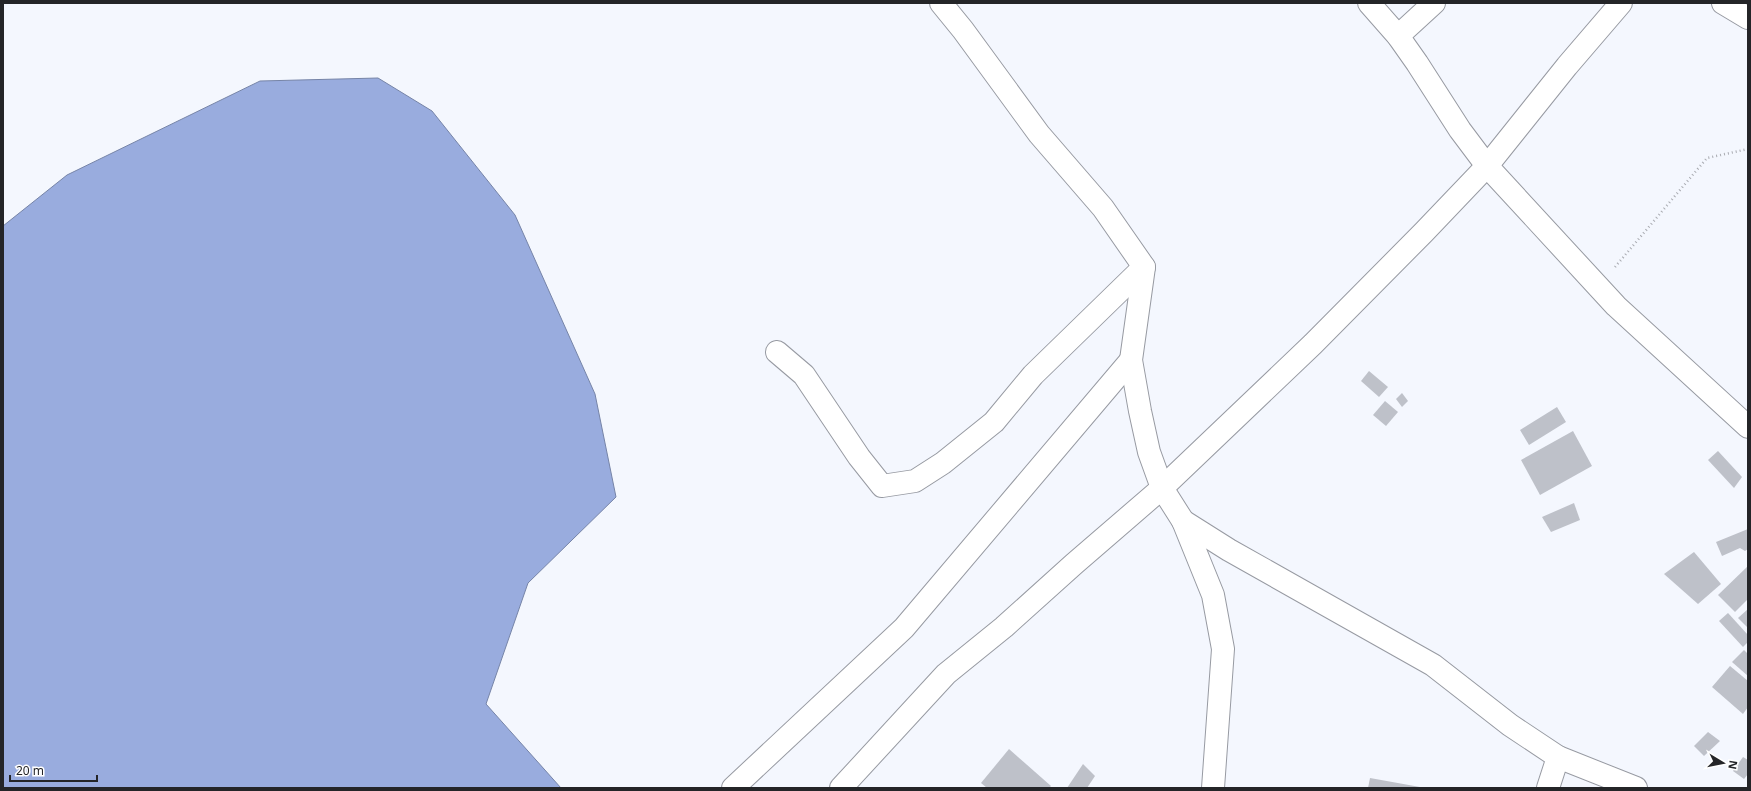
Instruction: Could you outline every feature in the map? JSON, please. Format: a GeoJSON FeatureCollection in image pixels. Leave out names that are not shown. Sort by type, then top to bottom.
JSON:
{"type":"FeatureCollection","features":[{"type":"Feature","properties":{"kind":"street"},"geometry":{"type":"LineString","coordinates":[[941,3],[963,30],[1039,134],[1102,208],[1144,267],[1131,360],[1149,452],[1162,488],[1183,521],[1213,595],[1223,649],[1214,788]]}},
{"type":"Feature","properties":{"kind":"street"},"geometry":{"type":"LineString","coordinates":[[1369,3],[1398,36],[1460,130],[1487,166],[1616,306],[1748,427]]}},
{"type":"Feature","properties":{"kind":"street"},"geometry":{"type":"LineString","coordinates":[[1398,36],[1434,3]]}},
{"type":"Feature","properties":{"kind":"street"},"geometry":{"type":"LineString","coordinates":[[841,788],[946,674],[1004,627],[1162,488],[1307,350],[1487,166],[1567,66],[1621,3]]}},
{"type":"Feature","properties":{"kind":"street"},"geometry":{"type":"LineString","coordinates":[[1723,3],[1748,18]]}},
{"type":"Feature","properties":{"kind":"street"},"geometry":{"type":"LineString","coordinates":[[777,352],[804,375],[859,457],[882,486],[915,481],[943,463],[994,422],[1033,375],[1144,267]]}},
{"type":"Feature","properties":{"kind":"street"},"geometry":{"type":"LineString","coordinates":[[733,788],[904,628],[1131,360]]}},
{"type":"Feature","properties":{"kind":"street"},"geometry":{"type":"LineString","coordinates":[[1183,521],[1229,550],[1433,665],[1510,725],[1558,757],[1636,788]]}},
{"type":"Feature","properties":{"kind":"street"},"geometry":{"type":"LineString","coordinates":[[1548,788],[1558,757]]}},
{"type":"Feature","properties":{"kind":"path"},"geometry":{"type":"LineString","coordinates":[[1598,287],[1707,158],[1748,149]]}},
{"type":"Feature","properties":{"kind":"water"},"geometry":{"type":"Polygon","coordinates":[[[378,78],[432,111],[515,215],[595,394],[616,497],[528,583],[486,704],[561,788],[3,788],[3,226],[67,175],[260,81],[378,78]]]}},
{"type":"Feature","properties":{"kind":"building"},"geometry":{"type":"Polygon","coordinates":[[[1369,371],[1388,387],[1379,397],[1361,381],[1369,371]]]}},
{"type":"Feature","properties":{"kind":"building"},"geometry":{"type":"Polygon","coordinates":[[[1402,393],[1408,401],[1402,407],[1396,399],[1402,393]]]}},
{"type":"Feature","properties":{"kind":"building"},"geometry":{"type":"Polygon","coordinates":[[[1385,401],[1398,412],[1386,426],[1373,415],[1385,401]]]}},
{"type":"Feature","properties":{"kind":"building"},"geometry":{"type":"Polygon","coordinates":[[[1557,407],[1566,422],[1529,445],[1520,430],[1557,407]]]}},
{"type":"Feature","properties":{"kind":"building"},"geometry":{"type":"Polygon","coordinates":[[[1573,431],[1592,466],[1540,495],[1521,460],[1573,431]]]}},
{"type":"Feature","properties":{"kind":"building"},"geometry":{"type":"Polygon","coordinates":[[[1718,451],[1742,477],[1734,488],[1708,460],[1718,451]]]}},
{"type":"Feature","properties":{"kind":"building"},"geometry":{"type":"Polygon","coordinates":[[[1574,503],[1580,520],[1551,532],[1542,517],[1574,503]]]}},
{"type":"Feature","properties":{"kind":"building"},"geometry":{"type":"Polygon","coordinates":[[[1748,529],[1748,549],[1745,551],[1740,548],[1722,556],[1716,542],[1748,529]]]}},
{"type":"Feature","properties":{"kind":"building"},"geometry":{"type":"Polygon","coordinates":[[[1694,552],[1721,584],[1698,604],[1664,574],[1694,552]]]}},
{"type":"Feature","properties":{"kind":"building"},"geometry":{"type":"Polygon","coordinates":[[[1748,566],[1748,599],[1735,612],[1718,595],[1748,566]]]}},
{"type":"Feature","properties":{"kind":"building"},"geometry":{"type":"Polygon","coordinates":[[[1748,609],[1748,628],[1738,618],[1748,609]]]}},
{"type":"Feature","properties":{"kind":"building"},"geometry":{"type":"Polygon","coordinates":[[[1728,613],[1748,635],[1748,642],[1743,647],[1719,621],[1728,613]]]}},
{"type":"Feature","properties":{"kind":"building"},"geometry":{"type":"Polygon","coordinates":[[[1744,650],[1748,654],[1748,676],[1732,662],[1744,650]]]}},
{"type":"Feature","properties":{"kind":"building"},"geometry":{"type":"Polygon","coordinates":[[[1730,666],[1748,681],[1748,707],[1743,714],[1712,687],[1730,666]]]}},
{"type":"Feature","properties":{"kind":"building"},"geometry":{"type":"Polygon","coordinates":[[[1708,732],[1720,741],[1704,756],[1694,746],[1708,732]]]}},
{"type":"Feature","properties":{"kind":"building"},"geometry":{"type":"Polygon","coordinates":[[[1009,749],[1051,786],[1049,788],[987,788],[981,783],[1009,749]]]}},
{"type":"Feature","properties":{"kind":"building"},"geometry":{"type":"Polygon","coordinates":[[[1743,757],[1748,760],[1748,774],[1744,779],[1733,771],[1743,757]]]}},
{"type":"Feature","properties":{"kind":"building"},"geometry":{"type":"Polygon","coordinates":[[[1083,764],[1095,776],[1087,788],[1067,788],[1083,764]]]}},
{"type":"Feature","properties":{"kind":"building"},"geometry":{"type":"Polygon","coordinates":[[[1370,778],[1420,787],[1420,788],[1368,788],[1370,778]]]}}]}
